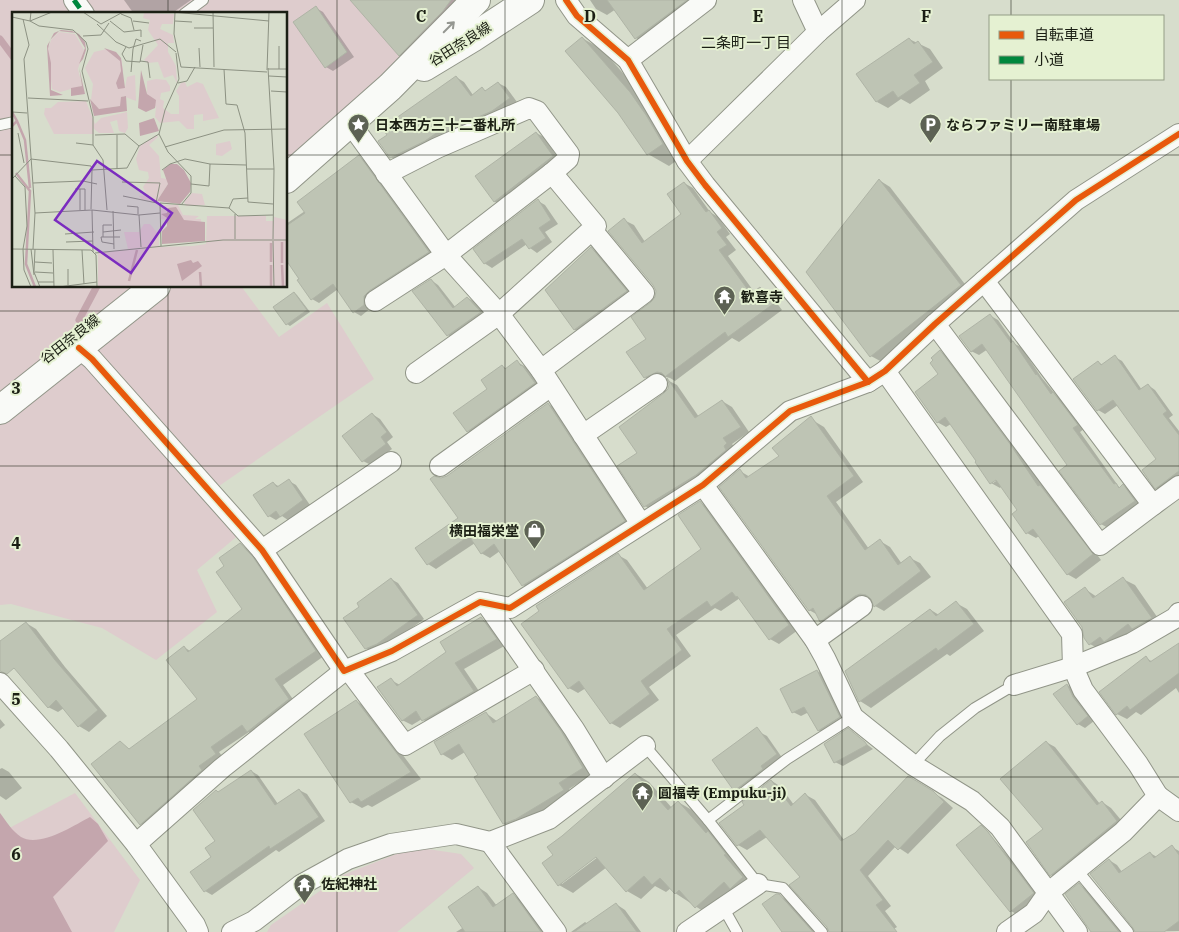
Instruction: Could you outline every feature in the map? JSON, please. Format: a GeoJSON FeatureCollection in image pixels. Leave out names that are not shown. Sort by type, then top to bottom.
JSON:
{"type":"FeatureCollection","features":[{"type":"Feature","properties":{"kind":"main road","name":"谷田奈良線"},"geometry":{"type":"LineString","coordinates":[[288,178],[390,87],[476,0]]}},
{"type":"Feature","properties":{"kind":"main road","name":"谷田奈良線"},"geometry":{"type":"LineString","coordinates":[[390,87],[472,38],[530,0]]}},
{"type":"Feature","properties":{"kind":"main road","name":"谷田奈良線"},"geometry":{"type":"LineString","coordinates":[[0,410],[154,288]]}},
{"type":"Feature","properties":{"kind":"street"},"geometry":{"type":"LineString","coordinates":[[74,0],[83,12]]}},
{"type":"Feature","properties":{"kind":"street"},"geometry":{"type":"LineString","coordinates":[[566,0],[577,16],[628,60],[688,161],[705,185],[877,377],[1072,634],[1073,667],[1083,690],[1138,764],[1158,796],[1179,811]]}},
{"type":"Feature","properties":{"kind":"street"},"geometry":{"type":"LineString","coordinates":[[628,60],[706,0]]}},
{"type":"Feature","properties":{"kind":"street"},"geometry":{"type":"LineString","coordinates":[[803,0],[818,32]]}},
{"type":"Feature","properties":{"kind":"street"},"geometry":{"type":"LineString","coordinates":[[688,161],[818,32],[855,0]]}},
{"type":"Feature","properties":{"kind":"street"},"geometry":{"type":"LineString","coordinates":[[375,301],[446,255],[552,173],[568,159],[569,154],[537,111],[529,108],[437,148],[386,174]]}},
{"type":"Feature","properties":{"kind":"street"},"geometry":{"type":"LineString","coordinates":[[350,123],[446,255],[499,314],[546,378],[641,524]]}},
{"type":"Feature","properties":{"kind":"street"},"geometry":{"type":"LineString","coordinates":[[136,844],[222,768],[346,670],[392,651],[480,602],[510,608],[703,485],[790,411],[877,377],[1076,200],[1179,134]]}},
{"type":"Feature","properties":{"kind":"street"},"geometry":{"type":"LineString","coordinates":[[416,373],[499,314],[596,226],[552,173]]}},
{"type":"Feature","properties":{"kind":"street"},"geometry":{"type":"LineString","coordinates":[[440,466],[644,293],[592,230]]}},
{"type":"Feature","properties":{"kind":"street"},"geometry":{"type":"LineString","coordinates":[[984,281],[1153,505]]}},
{"type":"Feature","properties":{"kind":"street"},"geometry":{"type":"LineString","coordinates":[[935,324],[1100,545],[1179,486]]}},
{"type":"Feature","properties":{"kind":"street"},"geometry":{"type":"LineString","coordinates":[[79,348],[92,359],[262,550],[346,670],[405,744],[534,670]]}},
{"type":"Feature","properties":{"kind":"street"},"geometry":{"type":"LineString","coordinates":[[583,435],[657,384]]}},
{"type":"Feature","properties":{"kind":"street"},"geometry":{"type":"LineString","coordinates":[[262,550],[390,462]]}},
{"type":"Feature","properties":{"kind":"street"},"geometry":{"type":"LineString","coordinates":[[703,485],[815,640],[826,658],[853,716],[913,764],[972,801],[1000,827],[1077,932]]}},
{"type":"Feature","properties":{"kind":"street"},"geometry":{"type":"LineString","coordinates":[[486,603],[574,729],[604,778]]}},
{"type":"Feature","properties":{"kind":"street"},"geometry":{"type":"LineString","coordinates":[[815,640],[862,606]]}},
{"type":"Feature","properties":{"kind":"street"},"geometry":{"type":"LineString","coordinates":[[1014,685],[1073,667],[1132,643],[1179,614]]}},
{"type":"Feature","properties":{"kind":"street"},"geometry":{"type":"LineString","coordinates":[[0,683],[59,749],[136,844],[198,932]]}},
{"type":"Feature","properties":{"kind":"street"},"geometry":{"type":"LineString","coordinates":[[232,932],[257,927],[301,885],[348,859],[391,844],[456,834],[490,842],[548,819],[645,746]]}},
{"type":"Feature","properties":{"kind":"street"},"geometry":{"type":"LineString","coordinates":[[1007,932],[1034,913],[1048,893],[1123,832],[1158,796]]}},
{"type":"Feature","properties":{"kind":"street"},"geometry":{"type":"LineString","coordinates":[[490,842],[556,932]]}},
{"type":"Feature","properties":{"kind":"street"},"geometry":{"type":"LineString","coordinates":[[687,932],[758,884]]}},
{"type":"Feature","properties":{"kind":"lane"},"geometry":{"type":"LineString","coordinates":[[187,12],[203,0]]}},
{"type":"Feature","properties":{"kind":"lane"},"geometry":{"type":"LineString","coordinates":[[913,764],[940,736],[975,708],[1014,685]]}},
{"type":"Feature","properties":{"kind":"lane"},"geometry":{"type":"LineString","coordinates":[[708,820],[787,758],[853,716]]}},
{"type":"Feature","properties":{"kind":"lane"},"geometry":{"type":"LineString","coordinates":[[645,746],[708,820],[758,884],[783,888],[822,932]]}},
{"type":"Feature","properties":{"kind":"lane"},"geometry":{"type":"LineString","coordinates":[[1077,870],[1128,932]]}},
{"type":"Feature","properties":{"kind":"lane"},"geometry":{"type":"LineString","coordinates":[[723,908],[737,932]]}},
{"type":"Feature","properties":{"kind":"shaded area"},"geometry":{"type":"Polygon","coordinates":[[[0,0],[462,0],[402,65],[288,161],[288,12],[12,12],[12,288],[242,288],[279,337],[327,303],[374,379],[206,495],[241,533],[197,570],[217,612],[156,660],[102,628],[11,604],[0,605],[0,0]]]}},
{"type":"Feature","properties":{"kind":"shaded area"},"geometry":{"type":"Polygon","coordinates":[[[75,793],[140,880],[114,932],[50,932],[0,833],[75,793]]]}},
{"type":"Feature","properties":{"kind":"shaded area"},"geometry":{"type":"Polygon","coordinates":[[[0,813],[15,832],[28,840],[46,838],[90,817],[98,824],[108,841],[53,897],[72,932],[0,932],[0,813]]]}},
{"type":"Feature","properties":{"kind":"shaded area"},"geometry":{"type":"Polygon","coordinates":[[[414,847],[461,854],[474,868],[397,932],[267,932],[271,925],[343,875],[414,847]]]}},
{"type":"Feature","properties":{"kind":"building"},"geometry":{"type":"Polygon","coordinates":[[[350,0],[451,0],[443,11],[399,56],[350,0]]]}},
{"type":"Feature","properties":{"kind":"building"},"geometry":{"type":"Polygon","coordinates":[[[607,0],[687,0],[635,39],[607,0]]]}},
{"type":"Feature","properties":{"kind":"building"},"geometry":{"type":"Polygon","coordinates":[[[316,6],[347,52],[325,68],[293,22],[316,6]]]}},
{"type":"Feature","properties":{"kind":"building"},"geometry":{"type":"Polygon","coordinates":[[[582,37],[630,92],[663,144],[647,155],[618,113],[565,51],[582,37]]]}},
{"type":"Feature","properties":{"kind":"building"},"geometry":{"type":"Polygon","coordinates":[[[909,38],[914,44],[918,41],[933,62],[914,75],[920,83],[898,98],[893,91],[876,102],[856,74],[909,38]]]}},
{"type":"Feature","properties":{"kind":"building"},"geometry":{"type":"Polygon","coordinates":[[[456,76],[471,96],[482,87],[485,91],[498,82],[510,98],[492,111],[444,132],[442,129],[425,141],[390,158],[378,141],[387,135],[382,128],[456,76]]]}},
{"type":"Feature","properties":{"kind":"building"},"geometry":{"type":"Polygon","coordinates":[[[536,132],[553,156],[494,202],[475,176],[536,132]]]}},
{"type":"Feature","properties":{"kind":"building"},"geometry":{"type":"Polygon","coordinates":[[[359,155],[429,252],[369,291],[364,296],[364,305],[353,313],[333,284],[311,300],[288,263],[288,225],[305,213],[297,202],[359,155]]]}},
{"type":"Feature","properties":{"kind":"building"},"geometry":{"type":"Polygon","coordinates":[[[879,179],[961,285],[870,357],[806,272],[879,179]]]}},
{"type":"Feature","properties":{"kind":"building"},"geometry":{"type":"Polygon","coordinates":[[[684,182],[706,212],[709,210],[722,228],[717,232],[727,245],[719,250],[751,294],[760,287],[773,304],[728,337],[725,332],[666,377],[662,373],[657,372],[644,378],[626,352],[646,339],[631,317],[651,302],[655,297],[656,291],[608,231],[624,218],[642,243],[681,214],[667,194],[684,182]]]}},
{"type":"Feature","properties":{"kind":"building"},"geometry":{"type":"Polygon","coordinates":[[[538,199],[551,220],[539,228],[546,238],[529,249],[522,239],[484,264],[473,249],[538,199]]]}},
{"type":"Feature","properties":{"kind":"building"},"geometry":{"type":"Polygon","coordinates":[[[591,247],[627,291],[574,330],[545,290],[591,247]]]}},
{"type":"Feature","properties":{"kind":"building"},"geometry":{"type":"Polygon","coordinates":[[[431,279],[453,308],[467,297],[481,312],[447,336],[412,291],[431,279]]]}},
{"type":"Feature","properties":{"kind":"building"},"geometry":{"type":"Polygon","coordinates":[[[294,292],[307,310],[286,325],[273,307],[294,292]]]}},
{"type":"Feature","properties":{"kind":"building"},"geometry":{"type":"Polygon","coordinates":[[[990,314],[1011,343],[1013,341],[1051,394],[1053,392],[1078,425],[1073,428],[1114,484],[1116,483],[1119,488],[1123,484],[1135,501],[1100,525],[1059,471],[1067,465],[982,344],[971,352],[959,336],[990,314]]]}},
{"type":"Feature","properties":{"kind":"building"},"geometry":{"type":"Polygon","coordinates":[[[940,350],[1010,444],[1038,486],[1040,485],[1093,554],[1067,575],[1033,529],[1026,534],[1012,514],[1017,510],[996,480],[990,484],[945,417],[937,423],[915,392],[938,374],[930,363],[933,360],[931,358],[940,350]]]}},
{"type":"Feature","properties":{"kind":"building"},"geometry":{"type":"Polygon","coordinates":[[[1115,355],[1139,390],[1148,384],[1167,411],[1163,414],[1179,435],[1179,471],[1155,489],[1142,470],[1156,459],[1113,400],[1097,411],[1073,379],[1098,361],[1101,365],[1115,355]]]}},
{"type":"Feature","properties":{"kind":"building"},"geometry":{"type":"Polygon","coordinates":[[[517,360],[535,383],[467,432],[453,413],[487,389],[481,380],[502,365],[505,369],[517,360]]]}},
{"type":"Feature","properties":{"kind":"building"},"geometry":{"type":"Polygon","coordinates":[[[667,378],[695,418],[722,400],[741,427],[723,438],[727,443],[724,446],[726,450],[696,475],[644,507],[617,466],[637,453],[619,427],[668,389],[667,378]]]}},
{"type":"Feature","properties":{"kind":"building"},"geometry":{"type":"Polygon","coordinates":[[[548,403],[625,521],[522,586],[494,544],[481,554],[469,536],[427,565],[415,548],[458,518],[430,479],[434,476],[441,478],[447,476],[548,403]]]}},
{"type":"Feature","properties":{"kind":"building"},"geometry":{"type":"Polygon","coordinates":[[[372,413],[387,432],[381,437],[386,444],[362,462],[342,436],[372,413]]]}},
{"type":"Feature","properties":{"kind":"building"},"geometry":{"type":"Polygon","coordinates":[[[811,416],[854,476],[827,496],[865,550],[880,539],[898,565],[910,556],[921,571],[874,607],[871,599],[866,595],[860,594],[820,622],[813,608],[809,611],[719,487],[740,469],[746,478],[779,456],[772,448],[811,416]]]}},
{"type":"Feature","properties":{"kind":"building"},"geometry":{"type":"Polygon","coordinates":[[[289,479],[303,500],[280,517],[276,511],[268,517],[253,495],[273,482],[277,487],[289,479]]]}},
{"type":"Feature","properties":{"kind":"building"},"geometry":{"type":"Polygon","coordinates":[[[700,501],[789,625],[769,640],[737,596],[732,592],[711,607],[707,601],[667,629],[682,650],[641,681],[650,694],[610,724],[579,681],[568,689],[521,624],[539,611],[536,606],[618,553],[644,590],[701,549],[678,515],[700,501]]]}},
{"type":"Feature","properties":{"kind":"building"},"geometry":{"type":"Polygon","coordinates":[[[240,543],[253,557],[316,651],[275,679],[289,699],[247,732],[242,725],[211,747],[216,754],[199,766],[202,770],[140,825],[91,764],[120,741],[129,749],[197,699],[166,660],[184,646],[188,652],[242,609],[216,572],[224,566],[219,558],[240,543]]]}},
{"type":"Feature","properties":{"kind":"building"},"geometry":{"type":"Polygon","coordinates":[[[1123,577],[1152,618],[1132,629],[1128,624],[1104,642],[1100,637],[1089,645],[1084,638],[1082,627],[1064,602],[1085,587],[1093,598],[1123,577]]]}},
{"type":"Feature","properties":{"kind":"building"},"geometry":{"type":"Polygon","coordinates":[[[391,578],[418,615],[377,644],[365,649],[343,618],[359,607],[357,603],[391,578]]]}},
{"type":"Feature","properties":{"kind":"building"},"geometry":{"type":"Polygon","coordinates":[[[956,601],[974,624],[938,651],[936,648],[859,702],[845,671],[930,609],[936,616],[956,601]]]}},
{"type":"Feature","properties":{"kind":"building"},"geometry":{"type":"Polygon","coordinates":[[[481,617],[497,639],[455,663],[474,691],[422,721],[416,711],[402,721],[377,687],[391,678],[397,686],[446,652],[440,642],[481,617]]]}},
{"type":"Feature","properties":{"kind":"building"},"geometry":{"type":"Polygon","coordinates":[[[26,622],[55,660],[98,710],[78,727],[56,700],[48,708],[14,668],[7,674],[0,671],[0,641],[26,622]]]}},
{"type":"Feature","properties":{"kind":"building"},"geometry":{"type":"Polygon","coordinates":[[[1179,643],[1179,673],[1130,710],[1127,706],[1116,715],[1099,692],[1146,656],[1150,662],[1179,643]]]}},
{"type":"Feature","properties":{"kind":"building"},"geometry":{"type":"Polygon","coordinates":[[[817,670],[840,717],[818,731],[804,707],[792,713],[780,689],[817,670]]]}},
{"type":"Feature","properties":{"kind":"building"},"geometry":{"type":"Polygon","coordinates":[[[1067,684],[1073,697],[1088,716],[1077,725],[1053,694],[1067,684]]]}},
{"type":"Feature","properties":{"kind":"building"},"geometry":{"type":"Polygon","coordinates":[[[536,696],[561,731],[583,768],[559,783],[564,790],[516,819],[503,824],[474,777],[478,775],[459,744],[441,755],[434,742],[486,712],[493,723],[536,696]]]}},
{"type":"Feature","properties":{"kind":"building"},"geometry":{"type":"Polygon","coordinates":[[[356,700],[411,772],[361,802],[358,798],[350,803],[304,734],[356,700]]]}},
{"type":"Feature","properties":{"kind":"building"},"geometry":{"type":"Polygon","coordinates":[[[757,727],[777,754],[761,766],[763,769],[734,791],[712,760],[757,727]]]}},
{"type":"Feature","properties":{"kind":"building"},"geometry":{"type":"Polygon","coordinates":[[[848,728],[867,745],[834,763],[824,744],[848,728]]]}},
{"type":"Feature","properties":{"kind":"building"},"geometry":{"type":"Polygon","coordinates":[[[1046,741],[1097,805],[1102,801],[1117,821],[1050,876],[1026,842],[1043,829],[1000,779],[1046,741]]]}},
{"type":"Feature","properties":{"kind":"building"},"geometry":{"type":"Polygon","coordinates":[[[251,770],[275,805],[299,789],[319,817],[270,849],[269,846],[204,892],[190,872],[211,857],[205,848],[215,841],[193,810],[216,790],[218,792],[251,770]]]}},
{"type":"Feature","properties":{"kind":"building"},"geometry":{"type":"Polygon","coordinates":[[[635,773],[668,810],[678,801],[706,833],[708,831],[726,854],[724,855],[743,877],[730,889],[724,882],[695,908],[679,890],[675,894],[660,878],[652,885],[644,876],[626,892],[596,857],[558,886],[542,863],[553,855],[547,847],[635,773]]]}},
{"type":"Feature","properties":{"kind":"building"},"geometry":{"type":"Polygon","coordinates":[[[908,776],[933,791],[944,802],[898,850],[888,840],[860,870],[883,900],[876,905],[897,932],[829,932],[827,927],[789,885],[800,877],[760,830],[737,846],[719,823],[744,805],[742,802],[771,780],[791,806],[805,793],[841,841],[855,833],[908,776]]]}},
{"type":"Feature","properties":{"kind":"building"},"geometry":{"type":"Polygon","coordinates":[[[981,825],[1034,893],[1010,912],[956,845],[981,825]]]}},
{"type":"Feature","properties":{"kind":"building"},"geometry":{"type":"Polygon","coordinates":[[[1172,845],[1179,855],[1179,921],[1164,932],[1135,932],[1090,874],[1109,859],[1119,873],[1150,852],[1154,858],[1172,845]]]}},
{"type":"Feature","properties":{"kind":"building"},"geometry":{"type":"Polygon","coordinates":[[[1079,883],[1119,932],[1091,932],[1065,894],[1079,883]]]}},
{"type":"Feature","properties":{"kind":"building"},"geometry":{"type":"Polygon","coordinates":[[[478,886],[493,907],[513,893],[541,932],[465,932],[448,907],[478,886]]]}},
{"type":"Feature","properties":{"kind":"building"},"geometry":{"type":"Polygon","coordinates":[[[776,894],[779,894],[813,932],[782,932],[762,904],[776,894]]]}},
{"type":"Feature","properties":{"kind":"building"},"geometry":{"type":"Polygon","coordinates":[[[616,903],[637,932],[574,932],[616,903]]]}},
{"type":"Feature","properties":{"kind":"waterway"},"geometry":{"type":"LineString","coordinates":[[0,39],[12,55]]}},
{"type":"Feature","properties":{"kind":"waterway"},"geometry":{"type":"LineString","coordinates":[[79,320],[96,288]]}},
{"type":"Feature","properties":{"kind":"marked path"},"geometry":{"type":"LineString","coordinates":[[74,0],[83,12]]}},
{"type":"Feature","properties":{"kind":"cycle path"},"geometry":{"type":"LineString","coordinates":[[566,0],[577,16],[628,60],[687,161],[868,382],[885,371],[935,324],[1076,200],[1179,134]]}},
{"type":"Feature","properties":{"kind":"cycle path"},"geometry":{"type":"LineString","coordinates":[[79,348],[92,359],[262,550],[344,671],[392,651],[480,602],[510,608],[703,485],[790,411],[868,382]]}},
{"type":"Feature","properties":{"kind":"place","name":"日本西方三十二番札所"},"geometry":{"type":"Point","coordinates":[359,144]}},
{"type":"Feature","properties":{"kind":"place","name":"ならファミリー南駐車場"},"geometry":{"type":"Point","coordinates":[930,144]}},
{"type":"Feature","properties":{"kind":"place","name":"歓喜寺"},"geometry":{"type":"Point","coordinates":[725,316]}},
{"type":"Feature","properties":{"kind":"place","name":"横田福栄堂"},"geometry":{"type":"Point","coordinates":[535,550]}},
{"type":"Feature","properties":{"kind":"place","name":"圓福寺 (Empuku-ji)"},"geometry":{"type":"Point","coordinates":[642,812]}},
{"type":"Feature","properties":{"kind":"place","name":"佐紀神社"},"geometry":{"type":"Point","coordinates":[305,903]}},
{"type":"Feature","properties":{"kind":"district","name":"二条町一丁目"},"geometry":{"type":"Point","coordinates":[746,43]}}]}
